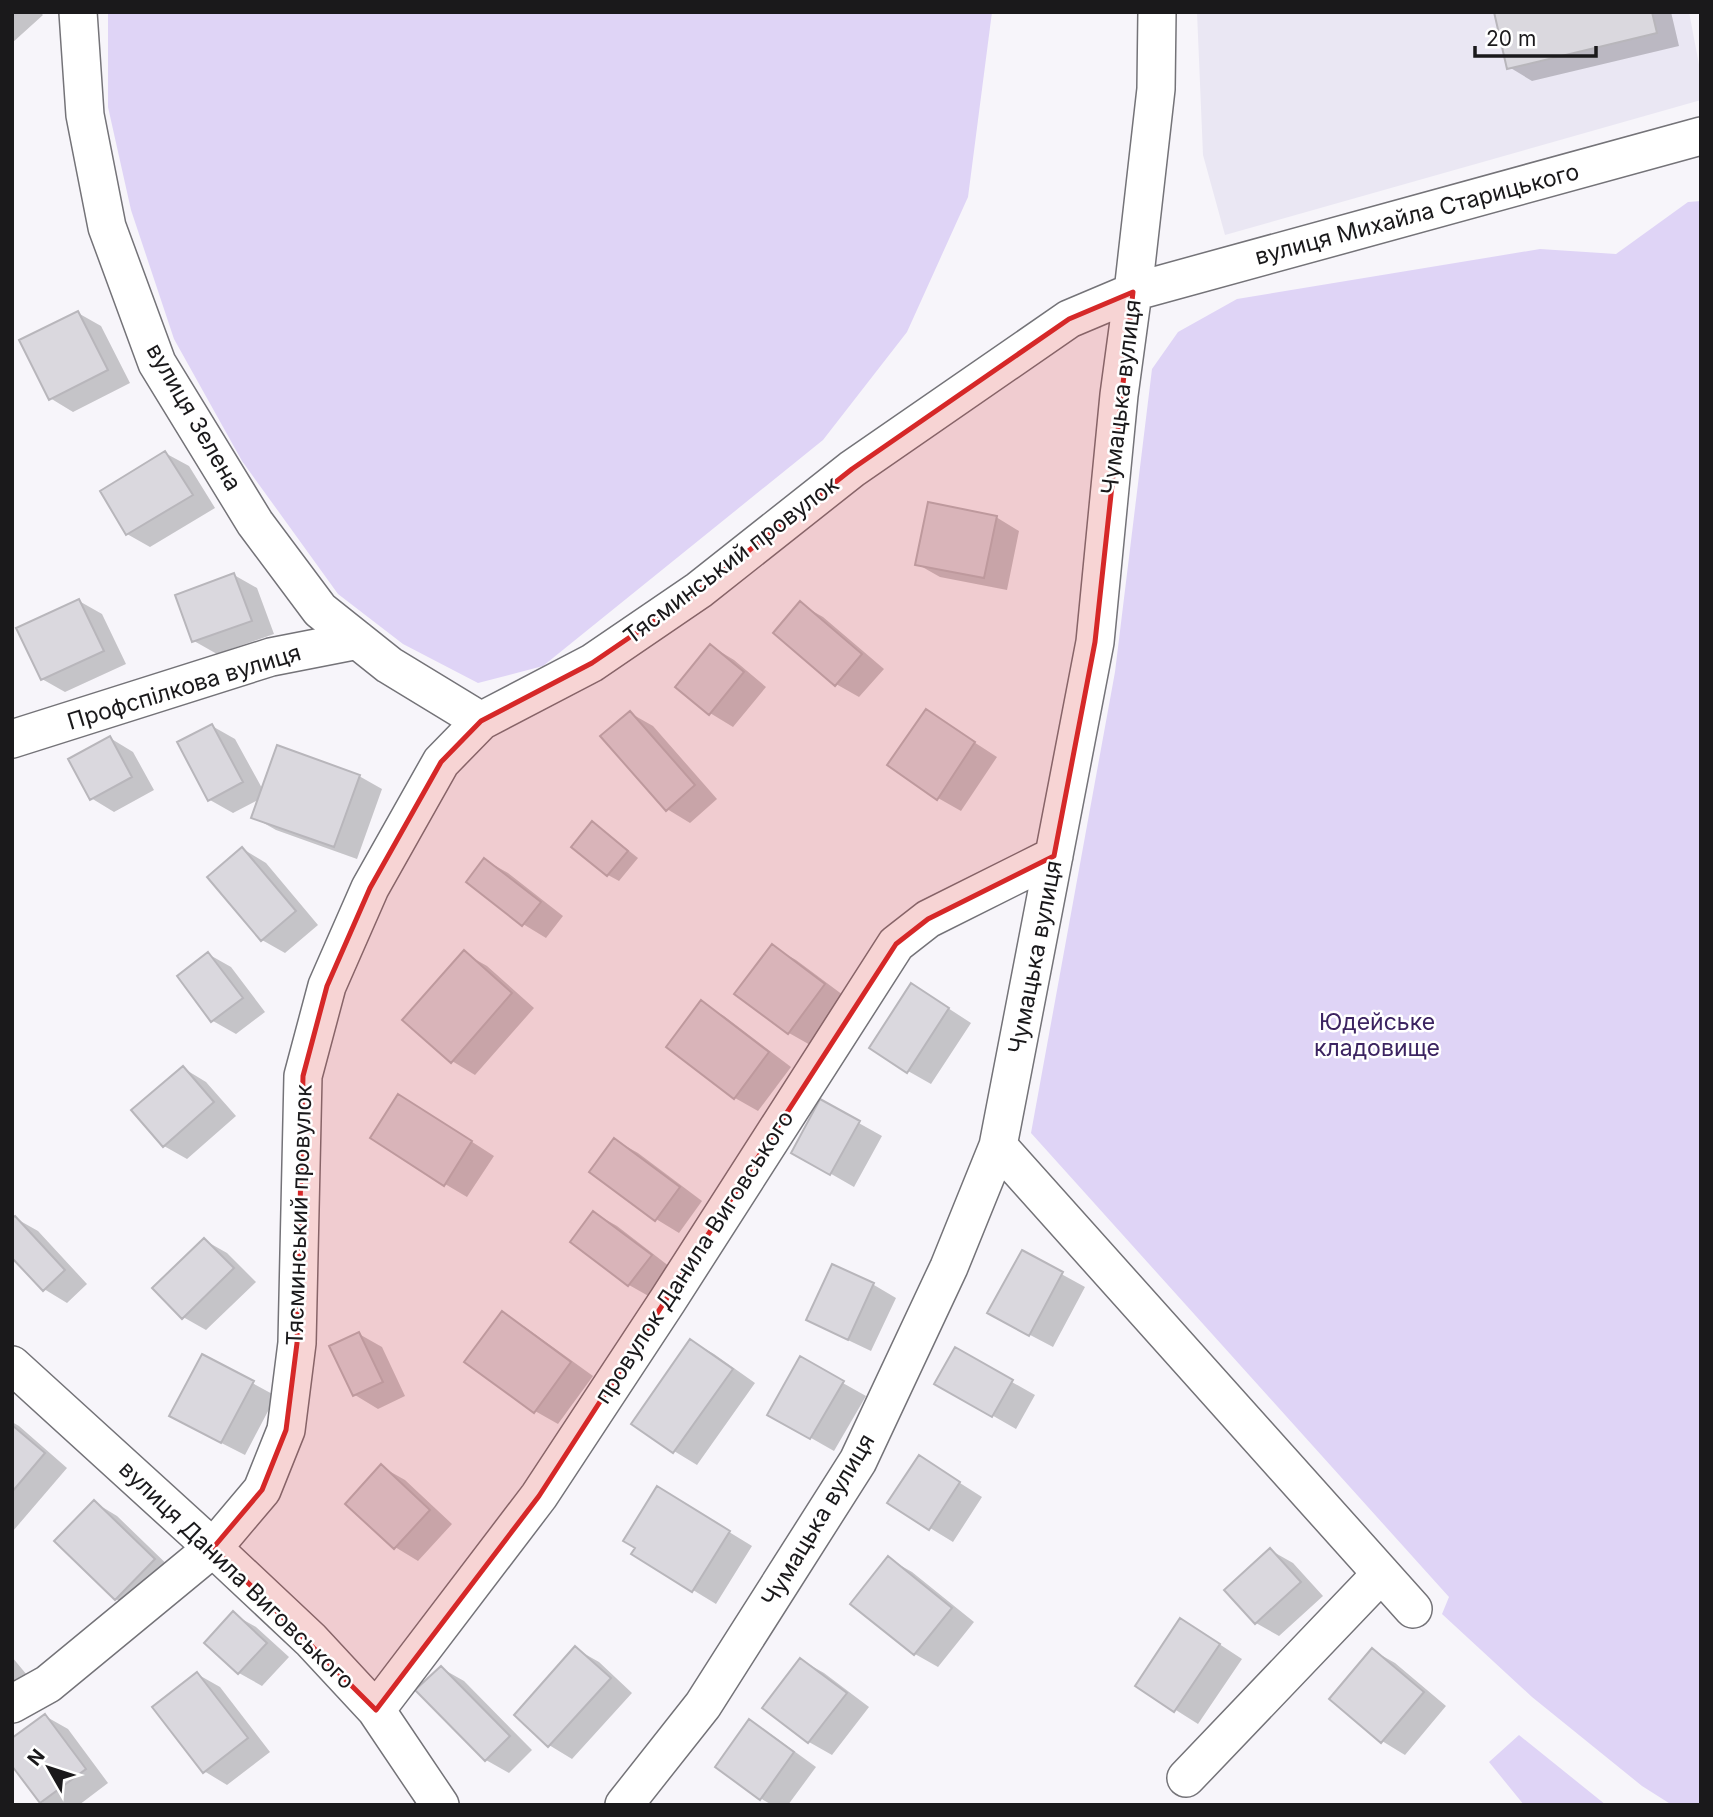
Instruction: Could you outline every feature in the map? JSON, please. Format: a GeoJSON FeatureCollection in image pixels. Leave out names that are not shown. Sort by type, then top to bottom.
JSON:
{"type":"FeatureCollection","features":[{"type":"Feature","properties":{"kind":"street","name":"вулиця Зелена"},"geometry":{"type":"LineString","coordinates":[[78,12],[85,115],[107,227],[157,363],[255,523],[320,610],[389,665],[481,721]]}},
{"type":"Feature","properties":{"kind":"street","name":"Чумацька вулиця"},"geometry":{"type":"LineString","coordinates":[[624,1805],[703,1706],[858,1461],[949,1267],[998,1146],[1095,642],[1119,395],[1156,89],[1157,12]]}},
{"type":"Feature","properties":{"kind":"street","name":"вулиця Михайла Старицького"},"geometry":{"type":"LineString","coordinates":[[1133,292],[1701,136]]}},
{"type":"Feature","properties":{"kind":"street","name":"Тясминський провулок"},"geometry":{"type":"LineString","coordinates":[[12,1704],[48,1684],[213,1548],[262,1490],[286,1430],[297,1343],[303,1076],[327,986],[370,888],[441,762],[481,721],[592,663],[699,590],[852,470],[1069,319],[1133,292]]}},
{"type":"Feature","properties":{"kind":"street","name":"Профспілкова вулиця"},"geometry":{"type":"LineString","coordinates":[[12,738],[271,657],[358,640]]}},
{"type":"Feature","properties":{"kind":"street","name":"провулок Данила Виговського"},"geometry":{"type":"LineString","coordinates":[[376,1710],[539,1496],[896,944],[928,919],[1054,856]]}},
{"type":"Feature","properties":{"kind":"street"},"geometry":{"type":"LineString","coordinates":[[998,1146],[1413,1609]]}},
{"type":"Feature","properties":{"kind":"street","name":"вулиця Данила Виговського"},"geometry":{"type":"LineString","coordinates":[[12,1365],[311,1640],[376,1710],[440,1805]]}},
{"type":"Feature","properties":{"kind":"street"},"geometry":{"type":"LineString","coordinates":[[1186,1778],[1381,1574]]}},
{"type":"Feature","properties":{"kind":"highlighted area"},"geometry":{"type":"Polygon","coordinates":[[[1133,292],[1095,642],[1054,856],[928,919],[896,944],[539,1496],[376,1710],[213,1548],[262,1490],[286,1430],[297,1343],[303,1076],[327,986],[370,888],[441,762],[481,721],[592,663],[699,590],[852,469],[1069,319],[1133,292]]]}},
{"type":"Feature","properties":{"kind":"shaded area"},"geometry":{"type":"Polygon","coordinates":[[[1197,12],[1689,12],[1701,75],[1701,100],[1225,235],[1203,155],[1197,12]]]}},
{"type":"Feature","properties":{"kind":"green space"},"geometry":{"type":"Polygon","coordinates":[[[108,12],[992,12],[968,197],[907,332],[823,440],[543,666],[478,683],[403,644],[338,594],[242,461],[174,339],[131,210],[108,107],[108,12]]]}},
{"type":"Feature","properties":{"kind":"green space","name":"Юдейське кладовище"},"geometry":{"type":"Polygon","coordinates":[[[1701,201],[1701,1805],[1672,1805],[1642,1786],[1532,1697],[1442,1614],[1449,1597],[1031,1133],[1115,672],[1152,369],[1178,332],[1237,299],[1540,249],[1616,254],[1688,202],[1701,201]]]}},
{"type":"Feature","properties":{"kind":"green space"},"geometry":{"type":"Polygon","coordinates":[[[1519,1735],[1606,1805],[1524,1805],[1489,1762],[1519,1735]]]}},
{"type":"Feature","properties":{"kind":"building"},"geometry":{"type":"Polygon","coordinates":[[[1494,12],[1652,12],[1657,33],[1507,69],[1494,12]]]}},
{"type":"Feature","properties":{"kind":"building"},"geometry":{"type":"Polygon","coordinates":[[[78,311],[108,370],[49,400],[19,340],[78,311]]]}},
{"type":"Feature","properties":{"kind":"building"},"geometry":{"type":"Polygon","coordinates":[[[165,451],[193,495],[126,535],[100,491],[165,451]]]}},
{"type":"Feature","properties":{"kind":"building"},"geometry":{"type":"Polygon","coordinates":[[[928,502],[997,516],[984,578],[915,565],[928,502]]]}},
{"type":"Feature","properties":{"kind":"building"},"geometry":{"type":"Polygon","coordinates":[[[234,573],[252,621],[192,642],[175,595],[234,573]]]}},
{"type":"Feature","properties":{"kind":"building"},"geometry":{"type":"Polygon","coordinates":[[[79,599],[104,651],[41,680],[16,628],[79,599]]]}},
{"type":"Feature","properties":{"kind":"building"},"geometry":{"type":"Polygon","coordinates":[[[800,601],[862,654],[835,686],[773,633],[800,601]]]}},
{"type":"Feature","properties":{"kind":"building"},"geometry":{"type":"Polygon","coordinates":[[[710,644],[744,672],[709,715],[675,687],[710,644]]]}},
{"type":"Feature","properties":{"kind":"building"},"geometry":{"type":"Polygon","coordinates":[[[926,709],[975,742],[937,800],[887,765],[926,709]]]}},
{"type":"Feature","properties":{"kind":"building"},"geometry":{"type":"Polygon","coordinates":[[[630,711],[695,785],[666,811],[600,736],[630,711]]]}},
{"type":"Feature","properties":{"kind":"building"},"geometry":{"type":"Polygon","coordinates":[[[212,724],[243,782],[208,801],[177,742],[212,724]]]}},
{"type":"Feature","properties":{"kind":"building"},"geometry":{"type":"Polygon","coordinates":[[[110,736],[132,777],[90,800],[68,759],[110,736]]]}},
{"type":"Feature","properties":{"kind":"building"},"geometry":{"type":"Polygon","coordinates":[[[277,745],[360,775],[334,847],[251,818],[277,745]]]}},
{"type":"Feature","properties":{"kind":"building"},"geometry":{"type":"Polygon","coordinates":[[[592,821],[628,851],[607,876],[571,847],[592,821]]]}},
{"type":"Feature","properties":{"kind":"building"},"geometry":{"type":"Polygon","coordinates":[[[242,847],[296,911],[261,941],[207,877],[242,847]]]}},
{"type":"Feature","properties":{"kind":"building"},"geometry":{"type":"Polygon","coordinates":[[[484,858],[541,902],[522,926],[466,882],[484,858]]]}},
{"type":"Feature","properties":{"kind":"building"},"geometry":{"type":"Polygon","coordinates":[[[772,944],[825,984],[788,1034],[734,994],[772,944]]]}},
{"type":"Feature","properties":{"kind":"building"},"geometry":{"type":"Polygon","coordinates":[[[464,950],[512,993],[451,1063],[402,1020],[464,950]]]}},
{"type":"Feature","properties":{"kind":"building"},"geometry":{"type":"Polygon","coordinates":[[[208,952],[243,998],[211,1022],[177,976],[208,952]]]}},
{"type":"Feature","properties":{"kind":"building"},"geometry":{"type":"Polygon","coordinates":[[[911,983],[949,1008],[907,1073],[869,1048],[911,983]]]}},
{"type":"Feature","properties":{"kind":"building"},"geometry":{"type":"Polygon","coordinates":[[[701,1000],[769,1052],[734,1099],[666,1047],[701,1000]]]}},
{"type":"Feature","properties":{"kind":"building"},"geometry":{"type":"Polygon","coordinates":[[[183,1066],[214,1102],[163,1147],[131,1110],[183,1066]]]}},
{"type":"Feature","properties":{"kind":"building"},"geometry":{"type":"Polygon","coordinates":[[[398,1094],[472,1141],[444,1186],[370,1138],[398,1094]]]}},
{"type":"Feature","properties":{"kind":"building"},"geometry":{"type":"Polygon","coordinates":[[[820,1099],[860,1121],[830,1175],[791,1153],[820,1099]]]}},
{"type":"Feature","properties":{"kind":"building"},"geometry":{"type":"Polygon","coordinates":[[[614,1138],[680,1187],[655,1221],[589,1172],[614,1138]]]}},
{"type":"Feature","properties":{"kind":"building"},"geometry":{"type":"Polygon","coordinates":[[[593,1211],[652,1255],[628,1286],[570,1242],[593,1211]]]}},
{"type":"Feature","properties":{"kind":"building"},"geometry":{"type":"Polygon","coordinates":[[[15,1216],[65,1270],[43,1291],[12,1258],[12,1218],[15,1216]]]}},
{"type":"Feature","properties":{"kind":"building"},"geometry":{"type":"Polygon","coordinates":[[[204,1238],[234,1268],[182,1319],[152,1288],[204,1238]]]}},
{"type":"Feature","properties":{"kind":"building"},"geometry":{"type":"Polygon","coordinates":[[[1022,1250],[1063,1272],[1029,1336],[987,1313],[1022,1250]]]}},
{"type":"Feature","properties":{"kind":"building"},"geometry":{"type":"Polygon","coordinates":[[[832,1264],[874,1283],[848,1340],[806,1320],[832,1264]]]}},
{"type":"Feature","properties":{"kind":"building"},"geometry":{"type":"Polygon","coordinates":[[[502,1311],[571,1362],[534,1413],[464,1362],[502,1311]]]}},
{"type":"Feature","properties":{"kind":"building"},"geometry":{"type":"Polygon","coordinates":[[[359,1332],[383,1382],[353,1396],[329,1346],[359,1332]]]}},
{"type":"Feature","properties":{"kind":"building"},"geometry":{"type":"Polygon","coordinates":[[[690,1339],[733,1369],[673,1453],[631,1424],[690,1339]]]}},
{"type":"Feature","properties":{"kind":"building"},"geometry":{"type":"Polygon","coordinates":[[[955,1347],[1013,1380],[992,1417],[934,1384],[955,1347]]]}},
{"type":"Feature","properties":{"kind":"building"},"geometry":{"type":"Polygon","coordinates":[[[202,1354],[254,1381],[221,1443],[169,1416],[202,1354]]]}},
{"type":"Feature","properties":{"kind":"building"},"geometry":{"type":"Polygon","coordinates":[[[800,1356],[844,1381],[810,1439],[767,1415],[800,1356]]]}},
{"type":"Feature","properties":{"kind":"building"},"geometry":{"type":"Polygon","coordinates":[[[12,1425],[45,1453],[12,1492],[12,1425]]]}},
{"type":"Feature","properties":{"kind":"building"},"geometry":{"type":"Polygon","coordinates":[[[919,1455],[960,1482],[929,1530],[887,1503],[919,1455]]]}},
{"type":"Feature","properties":{"kind":"building"},"geometry":{"type":"Polygon","coordinates":[[[381,1464],[430,1510],[394,1549],[345,1504],[381,1464]]]}},
{"type":"Feature","properties":{"kind":"building"},"geometry":{"type":"Polygon","coordinates":[[[657,1486],[730,1531],[692,1592],[631,1554],[635,1548],[623,1541],[657,1486]]]}},
{"type":"Feature","properties":{"kind":"building"},"geometry":{"type":"Polygon","coordinates":[[[94,1500],[155,1559],[115,1600],[54,1541],[94,1500]]]}},
{"type":"Feature","properties":{"kind":"building"},"geometry":{"type":"Polygon","coordinates":[[[1270,1548],[1301,1582],[1255,1624],[1224,1590],[1270,1548]]]}},
{"type":"Feature","properties":{"kind":"building"},"geometry":{"type":"Polygon","coordinates":[[[888,1556],[952,1608],[914,1655],[850,1604],[888,1556]]]}},
{"type":"Feature","properties":{"kind":"building"},"geometry":{"type":"Polygon","coordinates":[[[233,1611],[267,1643],[238,1674],[204,1643],[233,1611]]]}},
{"type":"Feature","properties":{"kind":"building"},"geometry":{"type":"Polygon","coordinates":[[[1180,1618],[1220,1644],[1174,1712],[1135,1686],[1180,1618]]]}},
{"type":"Feature","properties":{"kind":"building"},"geometry":{"type":"Polygon","coordinates":[[[575,1646],[611,1678],[548,1747],[514,1715],[575,1646]]]}},
{"type":"Feature","properties":{"kind":"building"},"geometry":{"type":"Polygon","coordinates":[[[1372,1648],[1424,1692],[1381,1743],[1329,1699],[1372,1648]]]}},
{"type":"Feature","properties":{"kind":"building"},"geometry":{"type":"Polygon","coordinates":[[[800,1658],[847,1693],[808,1743],[762,1708],[800,1658]]]}},
{"type":"Feature","properties":{"kind":"building"},"geometry":{"type":"Polygon","coordinates":[[[441,1666],[510,1736],[485,1761],[415,1690],[441,1666]]]}},
{"type":"Feature","properties":{"kind":"building"},"geometry":{"type":"Polygon","coordinates":[[[197,1672],[248,1738],[203,1773],[152,1707],[197,1672]]]}},
{"type":"Feature","properties":{"kind":"building"},"geometry":{"type":"Polygon","coordinates":[[[45,1714],[86,1769],[40,1803],[12,1766],[12,1738],[45,1714]]]}},
{"type":"Feature","properties":{"kind":"building"},"geometry":{"type":"Polygon","coordinates":[[[749,1719],[794,1752],[760,1800],[715,1767],[749,1719]]]}}]}
